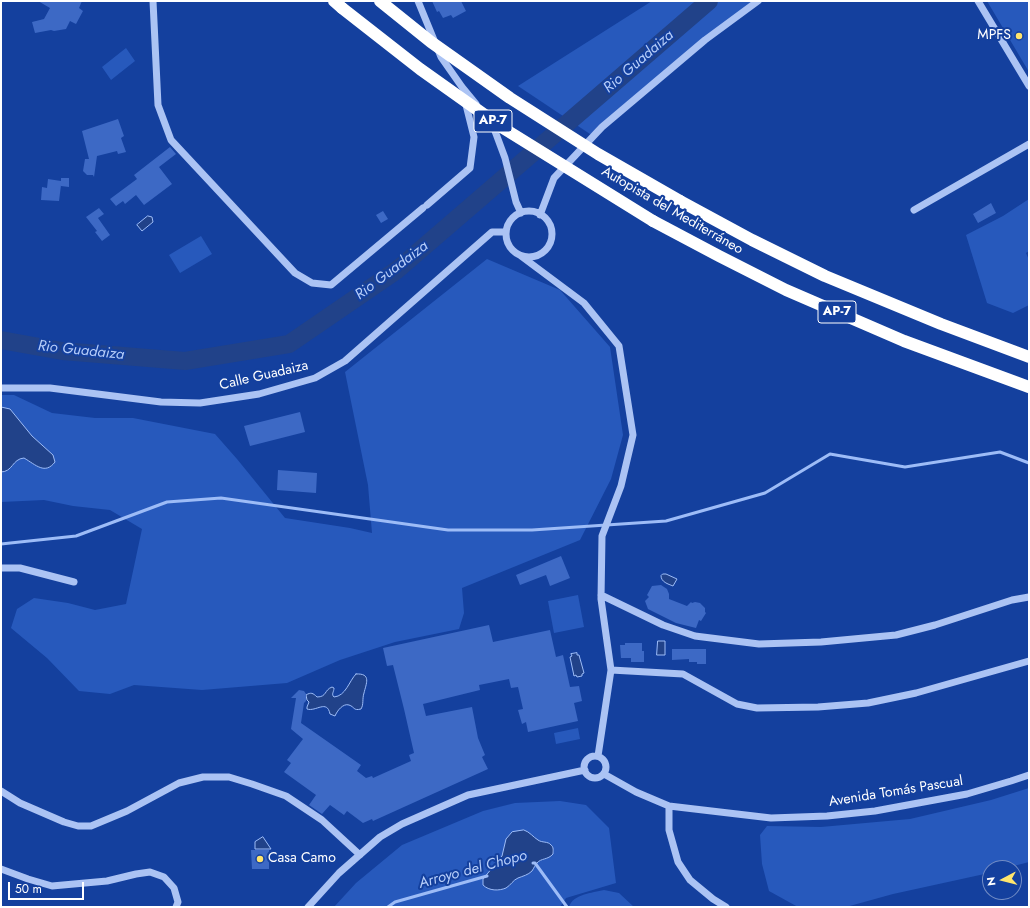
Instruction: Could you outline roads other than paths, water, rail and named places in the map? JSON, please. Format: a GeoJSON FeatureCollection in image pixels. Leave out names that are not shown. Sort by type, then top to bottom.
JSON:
{"type":"FeatureCollection","features":[{"type":"Feature","properties":{"kind":"highway","name":"Autopista del Mediterráneo"},"geometry":{"type":"LineString","coordinates":[[380,1],[432,42],[510,98],[598,154],[680,201],[752,240],[825,276],[941,324],[1029,357]]}},
{"type":"Feature","properties":{"kind":"highway","name":"Autopista del Mediterráneo"},"geometry":{"type":"LineString","coordinates":[[338,5],[420,69],[503,128],[653,220],[786,290],[904,341],[1029,387]]}},
{"type":"Feature","properties":{"kind":"street"},"geometry":{"type":"LineString","coordinates":[[153,1],[158,106],[171,140],[295,273],[312,283],[331,285],[470,168],[474,137],[462,87]]}},
{"type":"Feature","properties":{"kind":"street"},"geometry":{"type":"LineString","coordinates":[[418,1],[441,57],[462,87],[493,124],[505,158],[516,202],[521,213]]}},
{"type":"Feature","properties":{"kind":"street"},"geometry":{"type":"LineString","coordinates":[[540,215],[554,178],[602,127],[705,40],[758,1]]}},
{"type":"Feature","properties":{"kind":"street"},"geometry":{"type":"LineString","coordinates":[[978,1],[1029,86]]}},
{"type":"Feature","properties":{"kind":"street"},"geometry":{"type":"LineString","coordinates":[[914,210],[1029,144]]}},
{"type":"Feature","properties":{"kind":"street"},"geometry":{"type":"LineString","coordinates":[[521,256],[536,256],[547,247],[550,240],[550,226],[546,219],[534,212],[527,211],[521,213],[511,220],[507,226],[506,232],[506,239],[509,246],[514,252],[584,303],[620,346],[633,434],[621,486],[602,536],[601,595],[611,670],[598,756]]}},
{"type":"Feature","properties":{"kind":"street","name":"Calle Guadaiza"},"geometry":{"type":"LineString","coordinates":[[1,388],[50,388],[161,402],[200,403],[259,394],[315,378],[345,360],[492,232],[506,232]]}},
{"type":"Feature","properties":{"kind":"street"},"geometry":{"type":"LineString","coordinates":[[1,568],[20,568],[74,582]]}},
{"type":"Feature","properties":{"kind":"street"},"geometry":{"type":"LineString","coordinates":[[601,595],[663,625],[695,636],[759,644],[821,642],[896,635],[936,625],[1012,600],[1029,597]]}},
{"type":"Feature","properties":{"kind":"street"},"geometry":{"type":"LineString","coordinates":[[611,670],[683,674],[737,704],[758,708],[818,707],[868,703],[902,696],[1029,661]]}},
{"type":"Feature","properties":{"kind":"street"},"geometry":{"type":"LineString","coordinates":[[598,756],[606,763],[607,767],[604,774],[598,778],[591,778],[586,773],[584,766],[587,759],[598,756]]}},
{"type":"Feature","properties":{"kind":"street"},"geometry":{"type":"LineString","coordinates":[[308,907],[339,873],[380,837],[402,824],[468,795],[585,770]]}},
{"type":"Feature","properties":{"kind":"street","name":"Avenida Tomás Pascual"},"geometry":{"type":"LineString","coordinates":[[604,774],[636,792],[669,806],[771,818],[827,816],[875,811],[967,794],[1029,775]]}},
{"type":"Feature","properties":{"kind":"street"},"geometry":{"type":"LineString","coordinates":[[1,791],[20,803],[64,822],[78,826],[91,826],[126,811],[178,783],[204,777],[229,777],[286,796],[322,820],[360,855]]}},
{"type":"Feature","properties":{"kind":"street"},"geometry":{"type":"LineString","coordinates":[[669,806],[668,830],[678,862],[690,880],[713,899],[726,907]]}},
{"type":"Feature","properties":{"kind":"street"},"geometry":{"type":"LineString","coordinates":[[1,869],[52,886],[106,881],[150,872],[164,877],[174,888],[178,902],[176,907]]}},
{"type":"Feature","properties":{"kind":"waterway","name":"Rio Guadaiza"},"geometry":{"type":"LineString","coordinates":[[1,340],[62,351],[185,361],[289,344],[397,270],[709,1]]}},
{"type":"Feature","properties":{"kind":"waterway"},"geometry":{"type":"LineString","coordinates":[[1,544],[76,536],[167,502],[221,498],[448,530],[532,530],[666,521],[765,493],[830,454],[905,467],[1000,452],[1029,463]]}},
{"type":"Feature","properties":{"kind":"waterway","name":"Arroyo del Chopo"},"geometry":{"type":"LineString","coordinates":[[533,863],[535,863],[567,907]]}},
{"type":"Feature","properties":{"kind":"waterway","name":"Arroyo del Chopo"},"geometry":{"type":"LineString","coordinates":[[388,907],[395,902],[487,876]]}},
{"type":"Feature","properties":{"kind":"place","name":"MPFS"},"geometry":{"type":"Point","coordinates":[1019,36]}},
{"type":"Feature","properties":{"kind":"place","name":"Casa Camo"},"geometry":{"type":"Point","coordinates":[260,859]}}]}
